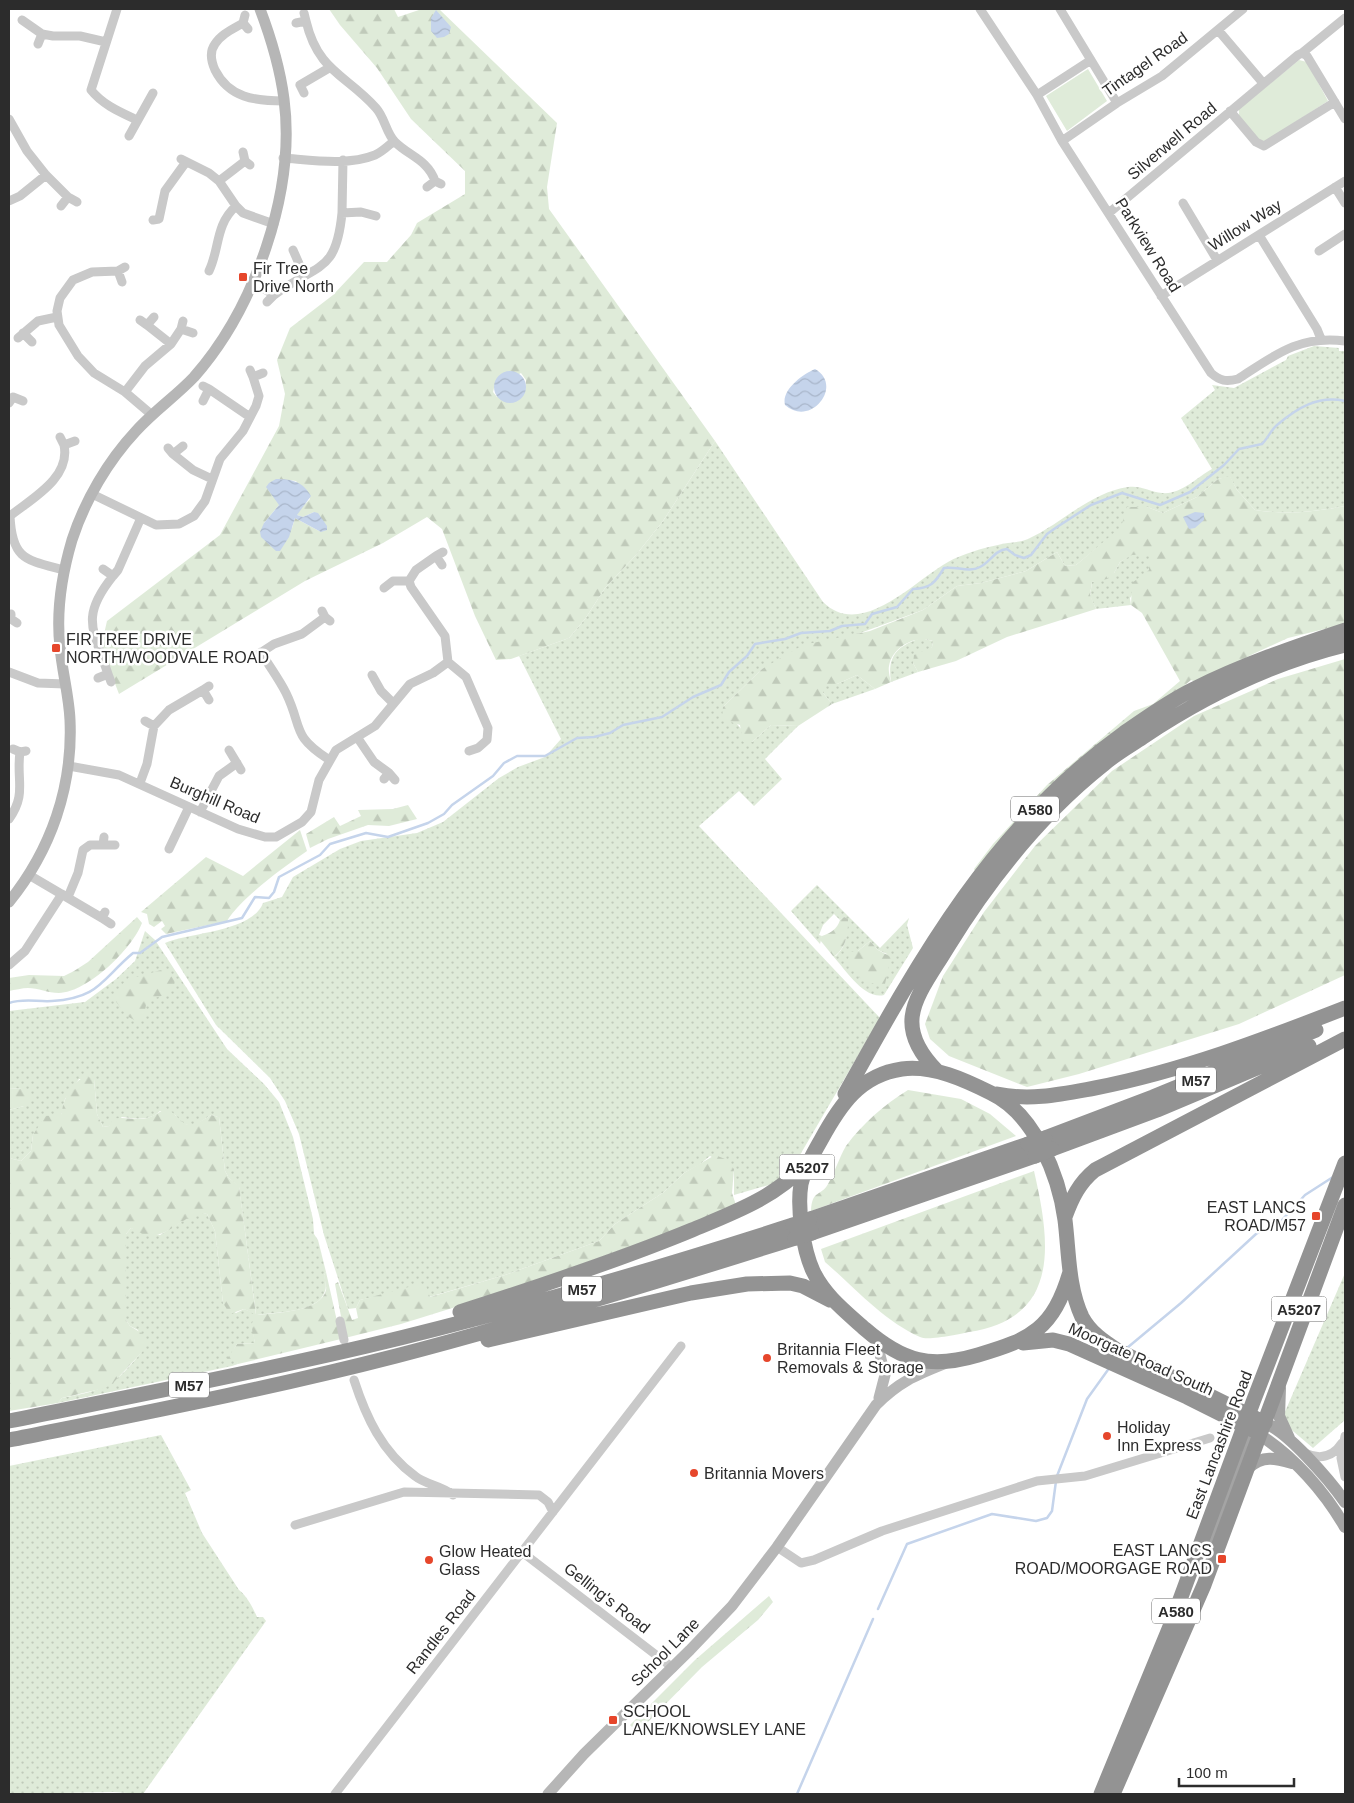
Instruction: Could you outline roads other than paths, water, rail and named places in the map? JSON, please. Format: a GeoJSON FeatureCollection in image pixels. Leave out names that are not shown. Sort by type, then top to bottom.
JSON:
{"type":"FeatureCollection","features":[{"type":"Feature","properties":{"kind":"highway","name":"A580"},"geometry":{"type":"LineString","coordinates":[[836,1111],[900,997],[968,890],[1021,824],[1055,788],[1100,750],[1144,719],[1193,689],[1265,658],[1345,630]]}},
{"type":"Feature","properties":{"kind":"highway","name":"A580"},"geometry":{"type":"LineString","coordinates":[[937,1071],[920,1052],[913,1037],[911,1020],[913,1008],[922,989],[977,902],[1003,865],[1032,833],[1103,764],[1176,715],[1260,673],[1345,645]]}},
{"type":"Feature","properties":{"kind":"highway"},"geometry":{"type":"LineString","coordinates":[[994,1094],[1031,1098],[1125,1082],[1185,1067],[1238,1050],[1345,1008]]}},
{"type":"Feature","properties":{"kind":"highway","name":"M57"},"geometry":{"type":"LineString","coordinates":[[9,1440],[249,1391],[396,1356],[565,1308],[1032,1150],[1345,1017]]}},
{"type":"Feature","properties":{"kind":"highway","name":"M57"},"geometry":{"type":"LineString","coordinates":[[1049,1143],[1157,1110],[1345,1032]]}},
{"type":"Feature","properties":{"kind":"highway"},"geometry":{"type":"LineString","coordinates":[[1065,1217],[1075,1192],[1084,1179],[1095,1170],[1345,1039]]}},
{"type":"Feature","properties":{"kind":"highway","name":"A5207"},"geometry":{"type":"LineString","coordinates":[[905,1068],[937,1071],[994,1094],[1010,1105],[1033,1133],[1053,1173],[1060,1192],[1065,1217],[1070,1272],[1064,1291],[1046,1322],[1033,1333],[1014,1344],[945,1363],[909,1357],[876,1339],[836,1303],[817,1279],[806,1251],[800,1201],[802,1183],[808,1162],[836,1111],[854,1091],[875,1077],[905,1068]]}},
{"type":"Feature","properties":{"kind":"highway"},"geometry":{"type":"LineString","coordinates":[[369,1345],[665,1241],[772,1193],[791,1180],[808,1162]]}},
{"type":"Feature","properties":{"kind":"highway","name":"East Lancashire Road"},"geometry":{"type":"LineString","coordinates":[[1101,1794],[1171,1624],[1203,1537],[1255,1424],[1345,1163]]}},
{"type":"Feature","properties":{"kind":"highway","name":"A5207"},"geometry":{"type":"LineString","coordinates":[[1222,1414],[1255,1424],[1314,1269],[1345,1201]]}},
{"type":"Feature","properties":{"kind":"highway","name":"East Lancashire Road"},"geometry":{"type":"LineString","coordinates":[[1113,1794],[1204,1585],[1248,1468],[1255,1424],[1281,1383],[1345,1205]]}},
{"type":"Feature","properties":{"kind":"highway","name":"M57"},"geometry":{"type":"LineString","coordinates":[[9,1421],[233,1376],[369,1345],[546,1300],[794,1232]]}},
{"type":"Feature","properties":{"kind":"highway","name":"Moorgate Road South"},"geometry":{"type":"LineString","coordinates":[[1070,1272],[1076,1300],[1089,1328],[1118,1358],[1222,1414]]}},
{"type":"Feature","properties":{"kind":"highway"},"geometry":{"type":"LineString","coordinates":[[396,1356],[449,1348],[690,1293],[747,1284],[790,1283],[803,1286],[836,1303]]}},
{"type":"Feature","properties":{"kind":"highway","name":"Moorgate Road South"},"geometry":{"type":"LineString","coordinates":[[1014,1344],[1053,1340],[1118,1358],[1255,1424]]}},
{"type":"Feature","properties":{"kind":"highway"},"geometry":{"type":"LineString","coordinates":[[1203,1537],[1206,1519],[1231,1445],[1230,1428],[1222,1414]]}},
{"type":"Feature","properties":{"kind":"main road","name":"A5207"},"geometry":{"type":"LineString","coordinates":[[1281,1383],[1280,1416],[1285,1431],[1345,1502]]}},
{"type":"Feature","properties":{"kind":"main road","name":"A5207"},"geometry":{"type":"LineString","coordinates":[[1255,1424],[1299,1449]]}},
{"type":"Feature","properties":{"kind":"main road","name":"A5207"},"geometry":{"type":"LineString","coordinates":[[1255,1424],[1324,1497],[1345,1527]]}},
{"type":"Feature","properties":{"kind":"main road"},"geometry":{"type":"LineString","coordinates":[[1171,1624],[1183,1606],[1255,1424]]}},
{"type":"Feature","properties":{"kind":"main road"},"geometry":{"type":"LineString","coordinates":[[1248,1468],[1260,1460],[1270,1458],[1294,1464]]}},
{"type":"Feature","properties":{"kind":"street"},"geometry":{"type":"LineString","coordinates":[[117,9],[91,90],[113,109],[137,120]]}},
{"type":"Feature","properties":{"kind":"street"},"geometry":{"type":"LineString","coordinates":[[9,902],[29,875],[46,843],[66,788],[69,766],[70,719],[59,644],[60,600],[64,570],[75,532],[92,494],[124,445],[152,415],[191,379],[218,346],[254,276],[274,224],[282,182],[284,158],[284,101],[274,52],[260,9]]}},
{"type":"Feature","properties":{"kind":"street","name":"Parkview Road"},"geometry":{"type":"LineString","coordinates":[[980,9],[1037,95],[1062,141],[1110,212],[1205,365],[1220,381],[1238,379],[1299,343],[1321,339],[1345,341]]}},
{"type":"Feature","properties":{"kind":"street"},"geometry":{"type":"LineString","coordinates":[[1060,9],[1117,103]]}},
{"type":"Feature","properties":{"kind":"street","name":"Tintagel Road"},"geometry":{"type":"LineString","coordinates":[[1062,141],[1117,103],[1162,76],[1243,9]]}},
{"type":"Feature","properties":{"kind":"street"},"geometry":{"type":"LineString","coordinates":[[296,23],[305,17],[316,50],[329,68],[373,105],[394,141],[427,166],[434,184]]}},
{"type":"Feature","properties":{"kind":"street"},"geometry":{"type":"LineString","coordinates":[[22,20],[42,34],[60,37],[80,36],[106,42]]}},
{"type":"Feature","properties":{"kind":"street"},"geometry":{"type":"LineString","coordinates":[[245,22],[220,37],[213,45],[211,58],[217,74],[230,89],[241,96],[261,101],[284,101]]}},
{"type":"Feature","properties":{"kind":"street","name":"Silverwell Road"},"geometry":{"type":"LineString","coordinates":[[1110,212],[1263,83],[1342,23]]}},
{"type":"Feature","properties":{"kind":"street"},"geometry":{"type":"LineString","coordinates":[[1218,30],[1263,83]]}},
{"type":"Feature","properties":{"kind":"street"},"geometry":{"type":"LineString","coordinates":[[38,44],[42,34]]}},
{"type":"Feature","properties":{"kind":"street"},"geometry":{"type":"LineString","coordinates":[[1302,53],[1307,56],[1345,119]]}},
{"type":"Feature","properties":{"kind":"street"},"geometry":{"type":"LineString","coordinates":[[1037,95],[1091,60]]}},
{"type":"Feature","properties":{"kind":"street"},"geometry":{"type":"LineString","coordinates":[[304,93],[300,85],[329,68]]}},
{"type":"Feature","properties":{"kind":"street"},"geometry":{"type":"LineString","coordinates":[[129,136],[153,93]]}},
{"type":"Feature","properties":{"kind":"street","name":"Silverwell Road"},"geometry":{"type":"LineString","coordinates":[[1230,111],[1256,142],[1264,146],[1335,102]]}},
{"type":"Feature","properties":{"kind":"street"},"geometry":{"type":"LineString","coordinates":[[9,120],[27,151],[46,175],[68,197],[77,202]]}},
{"type":"Feature","properties":{"kind":"street"},"geometry":{"type":"LineString","coordinates":[[284,158],[343,160],[376,154],[394,141]]}},
{"type":"Feature","properties":{"kind":"street"},"geometry":{"type":"LineString","coordinates":[[218,181],[246,159]]}},
{"type":"Feature","properties":{"kind":"street"},"geometry":{"type":"LineString","coordinates":[[264,289],[271,298],[304,275],[324,265],[335,251],[340,235],[342,213],[343,160]]}},
{"type":"Feature","properties":{"kind":"street"},"geometry":{"type":"LineString","coordinates":[[160,220],[165,191],[184,161],[209,173],[218,181],[236,206],[250,217],[274,224]]}},
{"type":"Feature","properties":{"kind":"street"},"geometry":{"type":"LineString","coordinates":[[9,202],[20,196],[46,175]]}},
{"type":"Feature","properties":{"kind":"street","name":"Willow Way"},"geometry":{"type":"LineString","coordinates":[[1161,296],[1345,181]]}},
{"type":"Feature","properties":{"kind":"street"},"geometry":{"type":"LineString","coordinates":[[1335,187],[1345,203]]}},
{"type":"Feature","properties":{"kind":"street"},"geometry":{"type":"LineString","coordinates":[[61,206],[68,197]]}},
{"type":"Feature","properties":{"kind":"street"},"geometry":{"type":"LineString","coordinates":[[1183,203],[1217,260]]}},
{"type":"Feature","properties":{"kind":"street"},"geometry":{"type":"LineString","coordinates":[[209,273],[216,255],[219,230],[225,217],[236,206]]}},
{"type":"Feature","properties":{"kind":"street"},"geometry":{"type":"LineString","coordinates":[[342,213],[361,212],[377,217]]}},
{"type":"Feature","properties":{"kind":"street"},"geometry":{"type":"LineString","coordinates":[[1319,251],[1345,234]]}},
{"type":"Feature","properties":{"kind":"street"},"geometry":{"type":"LineString","coordinates":[[1259,235],[1317,329],[1321,339]]}},
{"type":"Feature","properties":{"kind":"street"},"geometry":{"type":"LineString","coordinates":[[293,247],[304,275]]}},
{"type":"Feature","properties":{"kind":"street"},"geometry":{"type":"LineString","coordinates":[[122,282],[122,269],[92,272],[73,280],[60,298],[57,317],[62,331],[78,356],[94,373],[125,392],[152,415]]}},
{"type":"Feature","properties":{"kind":"street"},"geometry":{"type":"LineString","coordinates":[[32,342],[21,336],[38,321],[57,317]]}},
{"type":"Feature","properties":{"kind":"street"},"geometry":{"type":"LineString","coordinates":[[154,317],[144,323],[171,344]]}},
{"type":"Feature","properties":{"kind":"street"},"geometry":{"type":"LineString","coordinates":[[125,392],[145,366],[171,344],[182,325],[193,333]]}},
{"type":"Feature","properties":{"kind":"street"},"geometry":{"type":"LineString","coordinates":[[92,494],[140,520],[163,526],[187,521],[200,509],[220,459],[243,431],[250,417],[258,396],[251,374],[263,373]]}},
{"type":"Feature","properties":{"kind":"street"},"geometry":{"type":"LineString","coordinates":[[203,401],[206,388],[250,417]]}},
{"type":"Feature","properties":{"kind":"street"},"geometry":{"type":"LineString","coordinates":[[9,403],[13,397],[23,401]]}},
{"type":"Feature","properties":{"kind":"street"},"geometry":{"type":"LineString","coordinates":[[64,570],[29,561],[16,549],[10,532],[9,516],[52,483],[64,458],[62,441],[75,441]]}},
{"type":"Feature","properties":{"kind":"street"},"geometry":{"type":"LineString","coordinates":[[183,446],[170,451],[193,470],[212,479]]}},
{"type":"Feature","properties":{"kind":"street"},"geometry":{"type":"LineString","coordinates":[[98,678],[110,678],[92,619],[97,599],[122,565],[140,520]]}},
{"type":"Feature","properties":{"kind":"street"},"geometry":{"type":"LineString","coordinates":[[409,581],[416,570],[441,558]]}},
{"type":"Feature","properties":{"kind":"street"},"geometry":{"type":"LineString","coordinates":[[103,569],[113,576]]}},
{"type":"Feature","properties":{"kind":"street"},"geometry":{"type":"LineString","coordinates":[[383,589],[393,581],[409,581]]}},
{"type":"Feature","properties":{"kind":"street"},"geometry":{"type":"LineString","coordinates":[[409,581],[411,587],[447,640],[448,662],[466,677],[488,728],[486,740],[478,748],[468,751]]}},
{"type":"Feature","properties":{"kind":"street"},"geometry":{"type":"LineString","coordinates":[[326,616],[302,634],[274,644],[257,655],[285,691],[303,739],[328,760]]}},
{"type":"Feature","properties":{"kind":"street","name":"Burghill Road"},"geometry":{"type":"LineString","coordinates":[[69,766],[107,771],[140,783],[200,812],[256,835],[271,838],[282,835],[302,822],[311,812],[319,780],[328,760],[341,746],[375,726],[410,684],[433,674],[448,662]]}},
{"type":"Feature","properties":{"kind":"street"},"geometry":{"type":"LineString","coordinates":[[9,672],[38,683],[65,684]]}},
{"type":"Feature","properties":{"kind":"street"},"geometry":{"type":"LineString","coordinates":[[371,674],[380,691],[393,703]]}},
{"type":"Feature","properties":{"kind":"street"},"geometry":{"type":"LineString","coordinates":[[140,783],[147,764],[154,726],[169,710],[206,688],[209,700]]}},
{"type":"Feature","properties":{"kind":"street"},"geometry":{"type":"LineString","coordinates":[[145,721],[154,726]]}},
{"type":"Feature","properties":{"kind":"street"},"geometry":{"type":"LineString","coordinates":[[357,737],[374,762],[389,777]]}},
{"type":"Feature","properties":{"kind":"street"},"geometry":{"type":"LineString","coordinates":[[200,812],[218,776],[239,766],[229,750]]}},
{"type":"Feature","properties":{"kind":"street"},"geometry":{"type":"LineString","coordinates":[[9,819],[16,809],[20,797],[20,751]]}},
{"type":"Feature","properties":{"kind":"street"},"geometry":{"type":"LineString","coordinates":[[170,849],[189,807]]}},
{"type":"Feature","properties":{"kind":"street"},"geometry":{"type":"LineString","coordinates":[[9,965],[25,951],[65,896],[78,874],[83,850],[90,845],[103,841],[115,846]]}},
{"type":"Feature","properties":{"kind":"street"},"geometry":{"type":"LineString","coordinates":[[29,875],[65,896],[104,915],[111,924]]}},
{"type":"Feature","properties":{"kind":"street"},"geometry":{"type":"LineString","coordinates":[[340,1321],[344,1340]]}},
{"type":"Feature","properties":{"kind":"street","name":"School Lane"},"geometry":{"type":"LineString","coordinates":[[876,1339],[885,1375],[884,1386],[876,1405]]}},
{"type":"Feature","properties":{"kind":"street","name":"Randles Road"},"geometry":{"type":"LineString","coordinates":[[335,1794],[681,1346]]}},
{"type":"Feature","properties":{"kind":"street","name":"School Lane"},"geometry":{"type":"LineString","coordinates":[[548,1794],[584,1754],[732,1606],[777,1547],[876,1405],[894,1387],[908,1378],[945,1363]]}},
{"type":"Feature","properties":{"kind":"street"},"geometry":{"type":"LineString","coordinates":[[354,1380],[372,1427],[385,1447],[416,1477],[444,1488],[453,1495]]}},
{"type":"Feature","properties":{"kind":"street"},"geometry":{"type":"LineString","coordinates":[[777,1547],[802,1563],[814,1560],[882,1531],[996,1494],[1051,1478],[1085,1476],[1210,1438]]}},
{"type":"Feature","properties":{"kind":"street"},"geometry":{"type":"LineString","coordinates":[[1299,1449],[1314,1457],[1331,1455],[1344,1440]]}},
{"type":"Feature","properties":{"kind":"street"},"geometry":{"type":"LineString","coordinates":[[1344,1440],[1341,1458],[1345,1477]]}},
{"type":"Feature","properties":{"kind":"street"},"geometry":{"type":"LineString","coordinates":[[412,1493],[416,1477]]}},
{"type":"Feature","properties":{"kind":"street"},"geometry":{"type":"LineString","coordinates":[[295,1525],[404,1492],[453,1495],[539,1495],[548,1502],[553,1512]]}},
{"type":"Feature","properties":{"kind":"street","name":"Gelling's Road"},"geometry":{"type":"LineString","coordinates":[[522,1552],[672,1668]]}},
{"type":"Feature","properties":{"kind":"water"},"geometry":{"type":"Polygon","coordinates":[[[436,10],[451,27],[449,34],[444,37],[437,38],[431,31],[431,18],[436,10]]]}},
{"type":"Feature","properties":{"kind":"water"},"geometry":{"type":"Polygon","coordinates":[[[815,369],[823,376],[826,385],[821,402],[814,408],[805,411],[795,411],[785,405],[786,394],[794,383],[815,369]]]}},
{"type":"Feature","properties":{"kind":"water"},"geometry":{"type":"Polygon","coordinates":[[[510,371],[522,375],[526,387],[522,399],[510,403],[498,399],[494,387],[498,375],[510,371]]]}},
{"type":"Feature","properties":{"kind":"water"},"geometry":{"type":"Polygon","coordinates":[[[276,479],[297,482],[305,487],[311,496],[297,515],[303,517],[314,512],[318,513],[327,526],[327,530],[321,532],[295,518],[289,537],[280,551],[276,551],[261,537],[260,532],[264,523],[279,505],[266,487],[276,479]]]}},
{"type":"Feature","properties":{"kind":"water"},"geometry":{"type":"Polygon","coordinates":[[[1195,512],[1204,513],[1204,520],[1195,528],[1189,529],[1183,517],[1195,512]]]}},
{"type":"Feature","properties":{"kind":"waterway"},"geometry":{"type":"LineString","coordinates":[[9,1003],[68,999],[90,992],[133,953],[140,953],[162,937],[242,918],[255,897],[269,898],[274,892],[279,877],[320,855],[330,844],[366,833],[388,837],[428,823],[444,814],[452,805],[493,776],[504,763],[517,756],[545,756],[577,738],[594,737],[610,733],[623,725],[662,717],[693,697],[721,685],[729,672],[747,656],[755,644],[785,639],[801,633],[830,631],[842,626],[865,624],[872,614],[897,607],[913,589],[932,584],[944,568],[976,569],[984,565],[999,552],[1007,549],[1015,555],[1024,558],[1031,555],[1047,534],[1091,505],[1122,493],[1160,505],[1190,492],[1224,465],[1239,449],[1262,444],[1277,425],[1300,408],[1317,401],[1345,401]]}},
{"type":"Feature","properties":{"kind":"waterway"},"geometry":{"type":"LineString","coordinates":[[1127,1348],[1181,1303],[1256,1234],[1282,1220],[1305,1195],[1333,1177]]}},
{"type":"Feature","properties":{"kind":"waterway"},"geometry":{"type":"LineString","coordinates":[[1057,1476],[1087,1399],[1110,1367]]}},
{"type":"Feature","properties":{"kind":"waterway"},"geometry":{"type":"LineString","coordinates":[[878,1609],[907,1544],[992,1514],[1036,1521],[1047,1518],[1052,1511],[1056,1481]]}},
{"type":"Feature","properties":{"kind":"waterway"},"geometry":{"type":"LineString","coordinates":[[797,1794],[873,1619]]}},
{"type":"Feature","properties":{"kind":"place","name":"Fir Tree Drive North"},"geometry":{"type":"Point","coordinates":[243,277]}},
{"type":"Feature","properties":{"kind":"place","name":"FIR TREE DRIVE NORTH/WOODVALE ROAD"},"geometry":{"type":"Point","coordinates":[56,648]}},
{"type":"Feature","properties":{"kind":"place","name":"EAST LANCS ROAD/M57"},"geometry":{"type":"Point","coordinates":[1316,1216]}},
{"type":"Feature","properties":{"kind":"place","name":"Britannia Fleet Removals & Storage"},"geometry":{"type":"Point","coordinates":[767,1358]}},
{"type":"Feature","properties":{"kind":"place","name":"Holiday Inn Express"},"geometry":{"type":"Point","coordinates":[1107,1436]}},
{"type":"Feature","properties":{"kind":"place","name":"Britannia Movers"},"geometry":{"type":"Point","coordinates":[694,1473]}},
{"type":"Feature","properties":{"kind":"place","name":"EAST LANCS ROAD/MOORGAGE ROAD"},"geometry":{"type":"Point","coordinates":[1222,1559]}},
{"type":"Feature","properties":{"kind":"place","name":"Glow Heated Glass"},"geometry":{"type":"Point","coordinates":[429,1560]}},
{"type":"Feature","properties":{"kind":"place","name":"SCHOOL LANE/KNOWSLEY LANE"},"geometry":{"type":"Point","coordinates":[613,1720]}}]}
